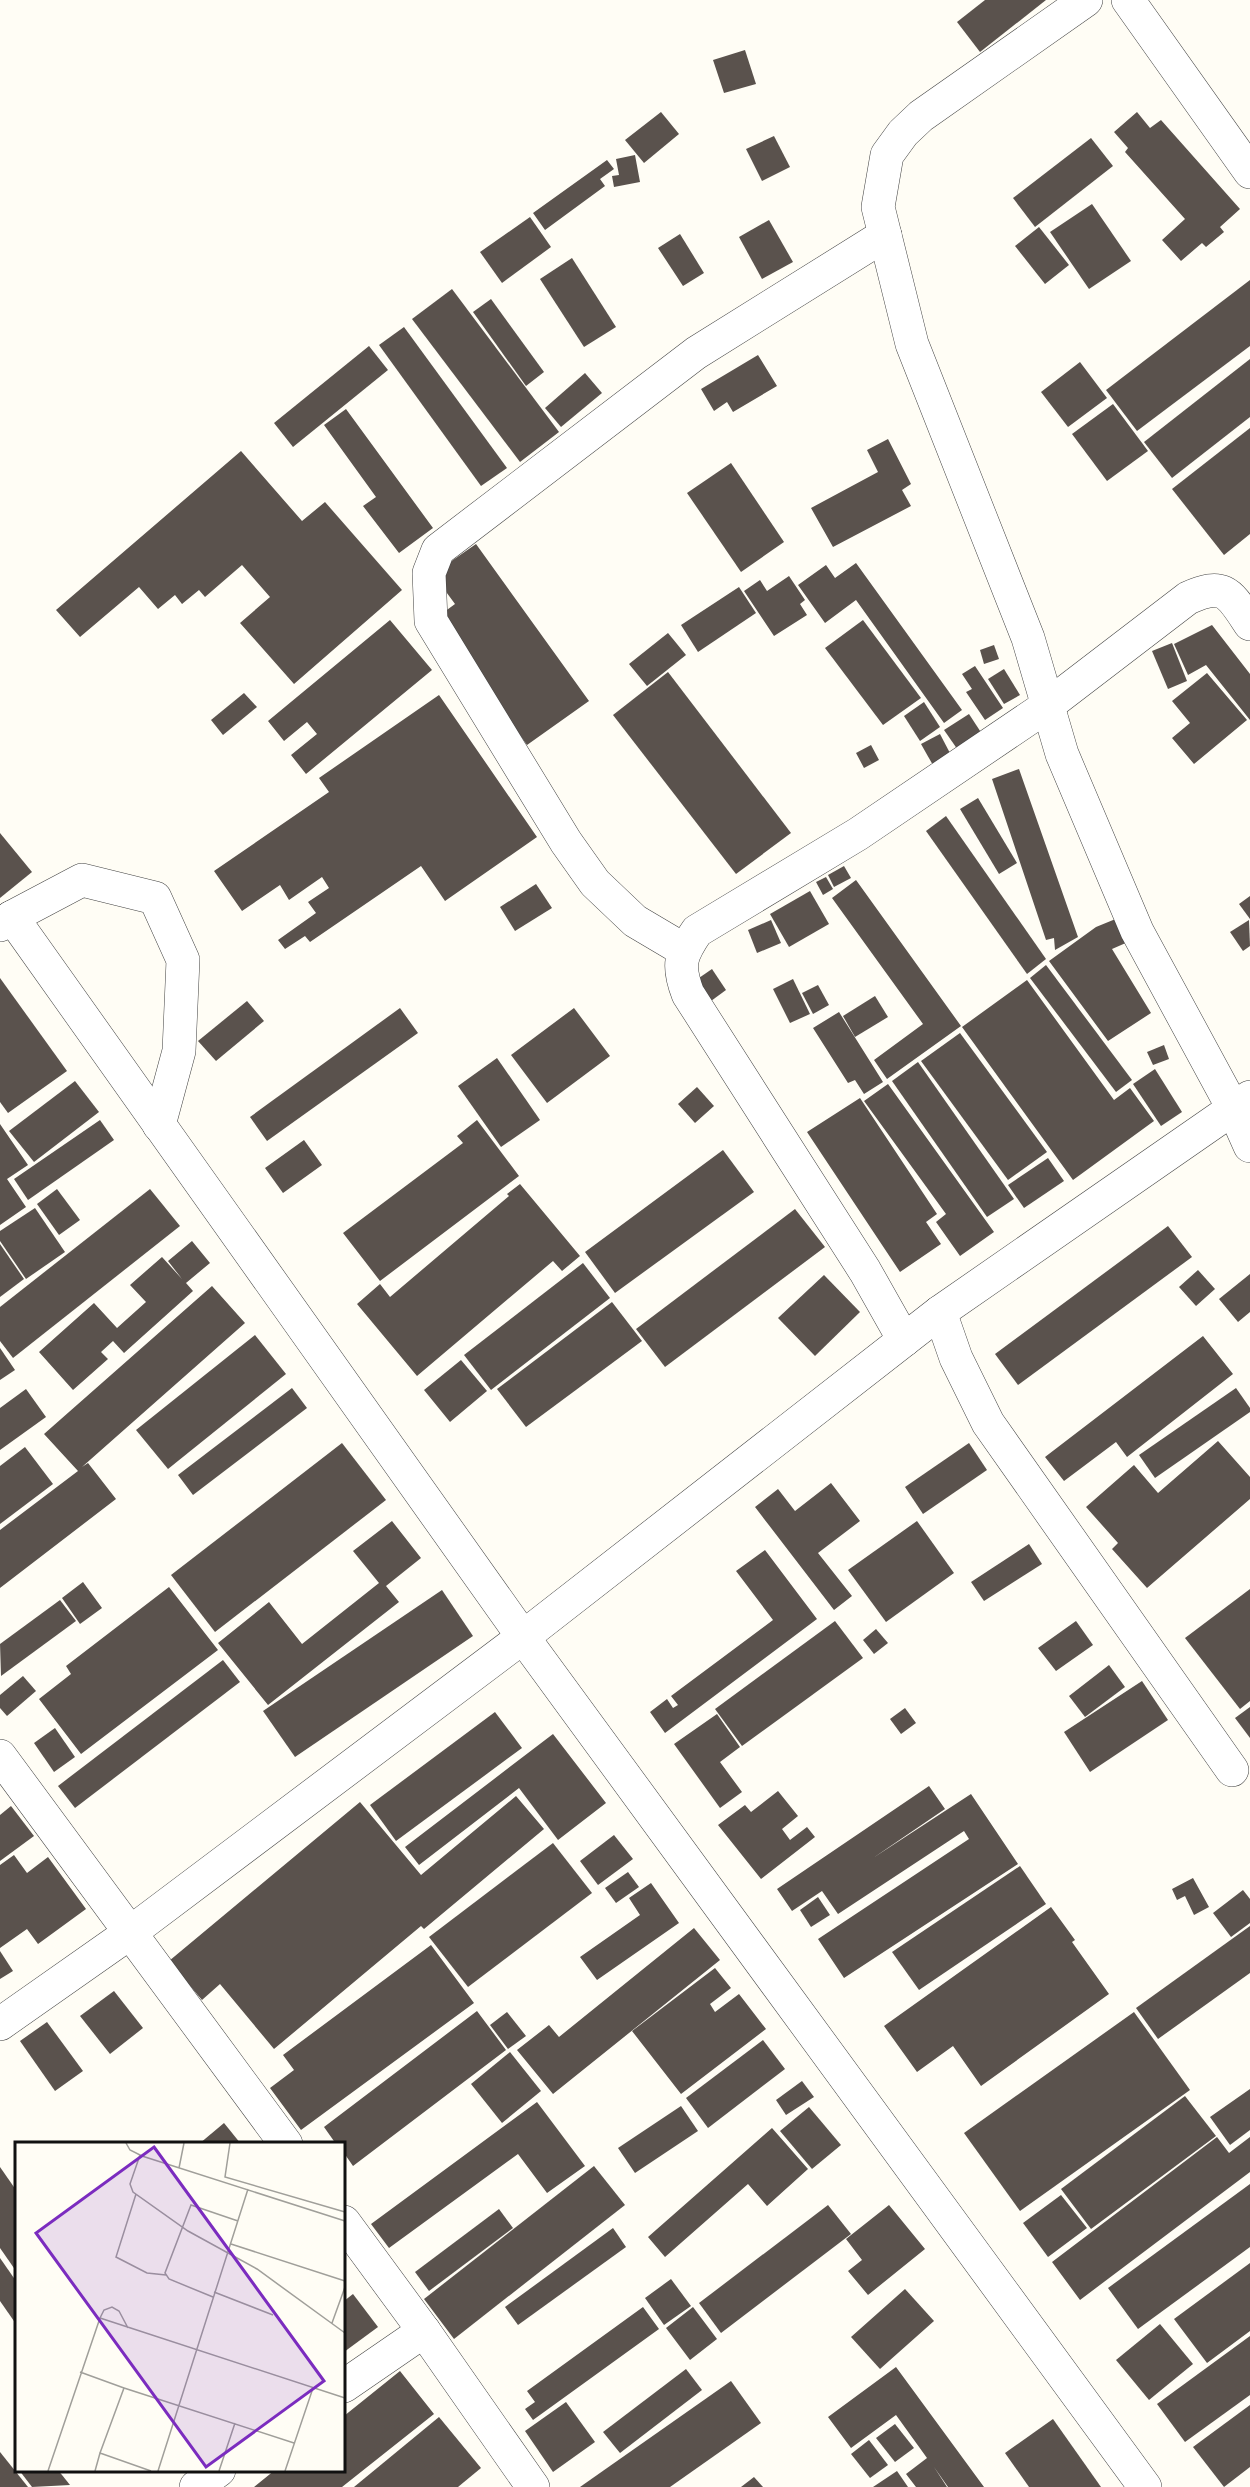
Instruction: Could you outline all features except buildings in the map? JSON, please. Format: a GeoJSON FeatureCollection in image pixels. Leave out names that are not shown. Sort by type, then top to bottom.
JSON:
{"type":"FeatureCollection","features":[{"type":"Feature","properties":{"kind":"street"},"geometry":{"type":"LineString","coordinates":[[1086,0],[930,110],[903,133],[887,155],[878,207],[912,344],[1028,638],[1062,754],[1137,932],[1242,1104],[1250,1146]]}},
{"type":"Feature","properties":{"kind":"street"},"geometry":{"type":"LineString","coordinates":[[1128,0],[1250,172]]}},
{"type":"Feature","properties":{"kind":"street"},"geometry":{"type":"LineString","coordinates":[[684,950],[635,921],[595,883],[566,842],[431,621],[429,573],[438,550],[696,353],[885,235]]}},
{"type":"Feature","properties":{"kind":"street"},"geometry":{"type":"LineString","coordinates":[[904,1341],[865,1271],[688,994],[680,973],[684,950],[698,930],[858,834],[1047,706],[1188,598],[1206,590],[1221,590],[1234,601],[1250,624]]}},
{"type":"Feature","properties":{"kind":"street"},"geometry":{"type":"LineString","coordinates":[[159,1125],[179,1051],[183,960],[154,898],[82,880],[6,921],[159,1125],[523,1637],[1136,2484]]}},
{"type":"Feature","properties":{"kind":"street"},"geometry":{"type":"LineString","coordinates":[[0,2024],[131,1932],[523,1637],[940,1312],[1242,1104]]}},
{"type":"Feature","properties":{"kind":"street"},"geometry":{"type":"LineString","coordinates":[[940,1312],[956,1358],[988,1424],[1232,1770]]}},
{"type":"Feature","properties":{"kind":"street"},"geometry":{"type":"LineString","coordinates":[[0,1756],[285,2142]]}},
{"type":"Feature","properties":{"kind":"street"},"geometry":{"type":"LineString","coordinates":[[345,2223],[424,2331],[533,2487]]}},
{"type":"Feature","properties":{"kind":"street"},"geometry":{"type":"LineString","coordinates":[[345,2385],[424,2331]]}},
{"type":"Feature","properties":{"kind":"street"},"geometry":{"type":"LineString","coordinates":[[196,2487],[216,2472]]}}]}
